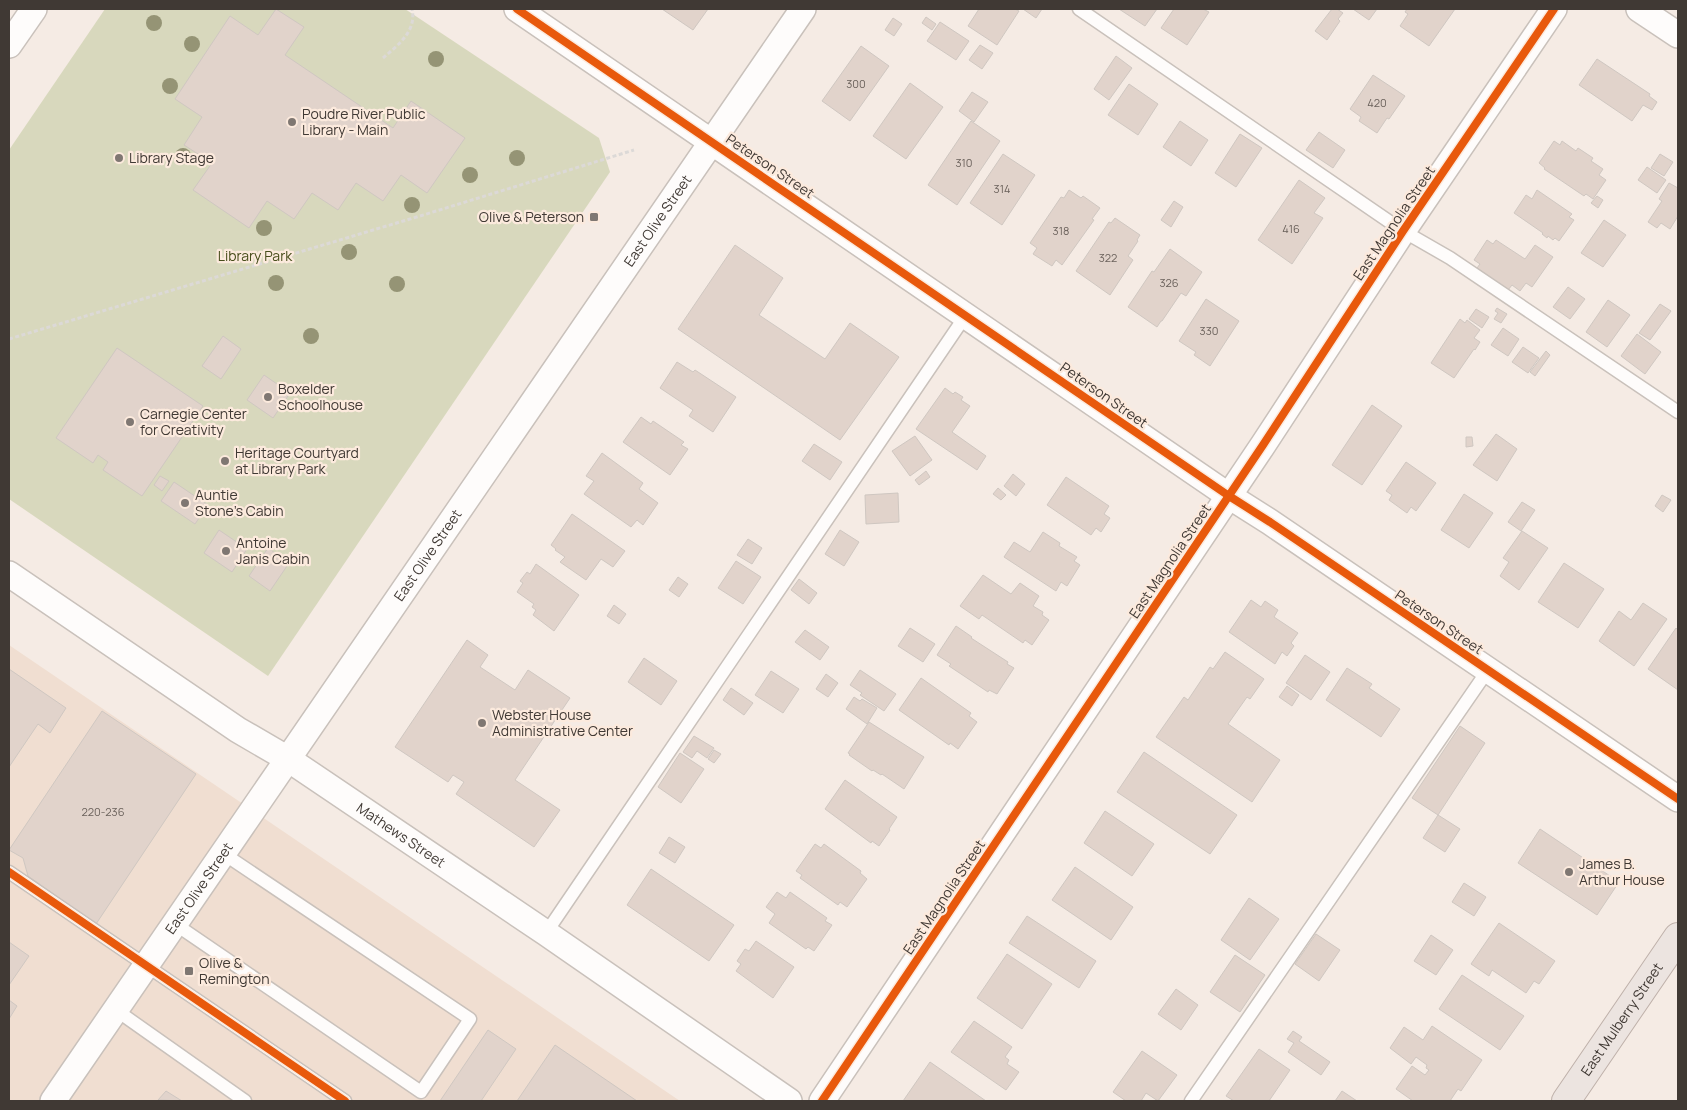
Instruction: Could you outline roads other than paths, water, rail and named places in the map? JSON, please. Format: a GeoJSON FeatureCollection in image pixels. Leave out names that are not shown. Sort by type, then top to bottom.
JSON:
{"type":"FeatureCollection","features":[{"type":"Feature","properties":{"kind":"highway","name":"East Mulberry Street"},"geometry":{"type":"LineString","coordinates":[[1566,1101],[1678,937]]}},
{"type":"Feature","properties":{"kind":"street"},"geometry":{"type":"LineString","coordinates":[[9,46],[34,9]]}},
{"type":"Feature","properties":{"kind":"street","name":"Peterson Street"},"geometry":{"type":"LineString","coordinates":[[517,9],[1229,496],[1678,800]]}},
{"type":"Feature","properties":{"kind":"street","name":"East Olive Street"},"geometry":{"type":"LineString","coordinates":[[53,1101],[803,9]]}},
{"type":"Feature","properties":{"kind":"street","name":"East Magnolia Street"},"geometry":{"type":"LineString","coordinates":[[822,1101],[1229,496],[1403,231],[1554,9]]}},
{"type":"Feature","properties":{"kind":"street"},"geometry":{"type":"LineString","coordinates":[[1639,9],[1678,35]]}},
{"type":"Feature","properties":{"kind":"street","name":"Mathews Street"},"geometry":{"type":"LineString","coordinates":[[9,574],[238,730],[288,759],[546,933],[790,1101]]}},
{"type":"Feature","properties":{"kind":"lane"},"geometry":{"type":"LineString","coordinates":[[1078,9],[1403,231],[1450,258],[1678,412]]}},
{"type":"Feature","properties":{"kind":"lane"},"geometry":{"type":"LineString","coordinates":[[546,933],[966,315]]}},
{"type":"Feature","properties":{"kind":"lane"},"geometry":{"type":"LineString","coordinates":[[1191,1101],[1488,670]]}},
{"type":"Feature","properties":{"kind":"lane"},"geometry":{"type":"LineString","coordinates":[[175,924],[421,1092],[470,1019],[224,854]]}},
{"type":"Feature","properties":{"kind":"lane"},"geometry":{"type":"LineString","coordinates":[[9,872],[345,1101]]}},
{"type":"Feature","properties":{"kind":"lane"},"geometry":{"type":"LineString","coordinates":[[116,1010],[245,1101]]}},
{"type":"Feature","properties":{"kind":"place","name":"Poudre River Public Library - Main"},"geometry":{"type":"Point","coordinates":[292,122]}},
{"type":"Feature","properties":{"kind":"place","name":"Library Stage"},"geometry":{"type":"Point","coordinates":[119,158]}},
{"type":"Feature","properties":{"kind":"place","name":"Olive & Peterson"},"geometry":{"type":"Point","coordinates":[594,217]}},
{"type":"Feature","properties":{"kind":"place","name":"Boxelder Schoolhouse"},"geometry":{"type":"Point","coordinates":[268,397]}},
{"type":"Feature","properties":{"kind":"place","name":"Carnegie Center for Creativity"},"geometry":{"type":"Point","coordinates":[130,422]}},
{"type":"Feature","properties":{"kind":"place","name":"Heritage Courtyard at Library Park"},"geometry":{"type":"Point","coordinates":[225,461]}},
{"type":"Feature","properties":{"kind":"place","name":"Auntie Stone's Cabin"},"geometry":{"type":"Point","coordinates":[185,503]}},
{"type":"Feature","properties":{"kind":"place","name":"Antoine Janis Cabin"},"geometry":{"type":"Point","coordinates":[226,551]}},
{"type":"Feature","properties":{"kind":"place","name":"Webster House Administrative Center"},"geometry":{"type":"Point","coordinates":[482,723]}},
{"type":"Feature","properties":{"kind":"place","name":"James B. Arthur House"},"geometry":{"type":"Point","coordinates":[1569,872]}},
{"type":"Feature","properties":{"kind":"place","name":"Olive & Remington"},"geometry":{"type":"Point","coordinates":[189,971]}},
{"type":"Feature","properties":{"kind":"park label","name":"Library Park"},"geometry":{"type":"Point","coordinates":[255,256]}}]}
